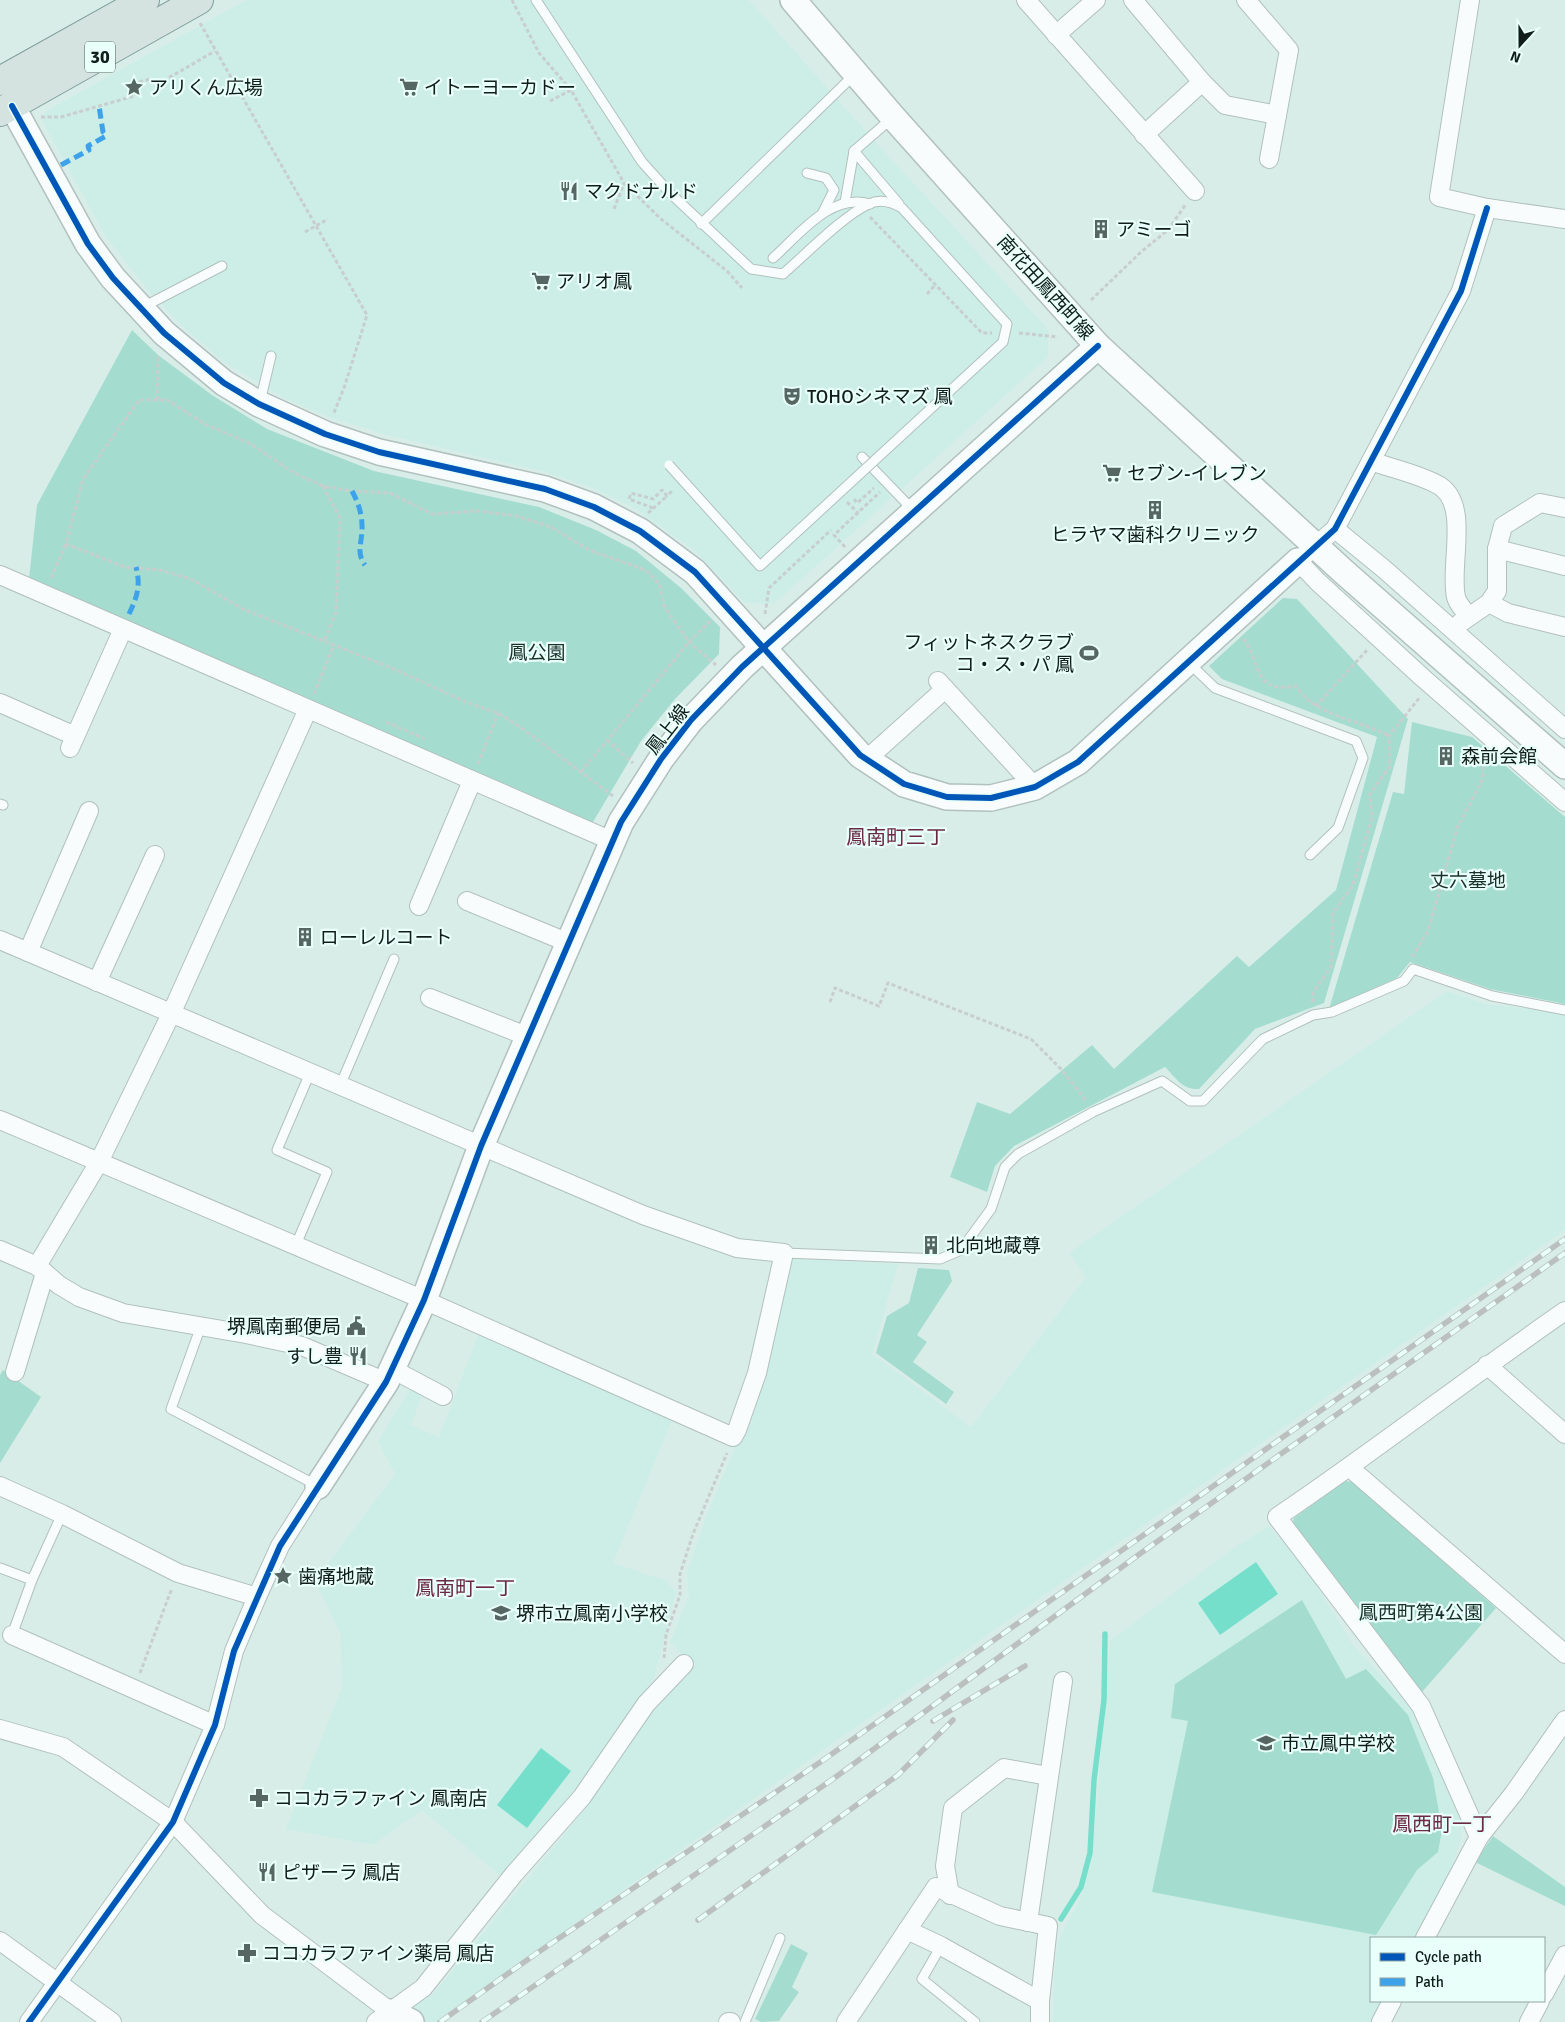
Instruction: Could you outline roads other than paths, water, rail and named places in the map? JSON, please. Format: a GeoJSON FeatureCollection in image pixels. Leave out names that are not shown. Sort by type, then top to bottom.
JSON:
{"type":"FeatureCollection","features":[{"type":"Feature","properties":{"kind":"main road","name":"30"},"geometry":{"type":"LineString","coordinates":[[0,81],[145,0]]}},
{"type":"Feature","properties":{"kind":"main road","name":"30"},"geometry":{"type":"LineString","coordinates":[[15,111],[198,10]]}},
{"type":"Feature","properties":{"kind":"street","name":"南花田鳳西町線"},"geometry":{"type":"LineString","coordinates":[[793,0],[893,117],[1098,346],[1307,553],[1344,572],[1565,766]]}},
{"type":"Feature","properties":{"kind":"street"},"geometry":{"type":"LineString","coordinates":[[1026,0],[1194,191]]}},
{"type":"Feature","properties":{"kind":"street"},"geometry":{"type":"LineString","coordinates":[[1056,35],[1096,0]]}},
{"type":"Feature","properties":{"kind":"street"},"geometry":{"type":"LineString","coordinates":[[1133,0],[1202,82],[1225,105],[1277,115]]}},
{"type":"Feature","properties":{"kind":"street"},"geometry":{"type":"LineString","coordinates":[[1246,0],[1290,50],[1269,159]]}},
{"type":"Feature","properties":{"kind":"street"},"geometry":{"type":"LineString","coordinates":[[1470,0],[1439,197],[1487,208],[1565,219]]}},
{"type":"Feature","properties":{"kind":"street"},"geometry":{"type":"LineString","coordinates":[[1144,135],[1202,82]]}},
{"type":"Feature","properties":{"kind":"street"},"geometry":{"type":"LineString","coordinates":[[15,111],[88,244],[140,308],[164,333],[224,383],[259,404],[295,422],[371,449],[545,489],[594,507],[640,531],[695,572],[762,648],[867,760],[904,784],[948,796],[991,798],[1035,787],[1078,762],[1335,529],[1461,291],[1487,208]]}},
{"type":"Feature","properties":{"kind":"street","name":"鳳上線"},"geometry":{"type":"LineString","coordinates":[[318,1486],[389,1375],[424,1300],[481,1146],[612,841],[661,759],[691,720],[762,648],[1098,346]]}},
{"type":"Feature","properties":{"kind":"street"},"geometry":{"type":"LineString","coordinates":[[1371,461],[1425,479],[1440,487],[1451,497],[1456,516],[1456,598],[1468,616]]}},
{"type":"Feature","properties":{"kind":"street"},"geometry":{"type":"LineString","coordinates":[[1452,629],[1489,603],[1497,591],[1497,549],[1503,526],[1540,503],[1565,508]]}},
{"type":"Feature","properties":{"kind":"street"},"geometry":{"type":"LineString","coordinates":[[1335,529],[1384,568],[1565,729]]}},
{"type":"Feature","properties":{"kind":"street"},"geometry":{"type":"LineString","coordinates":[[1497,549],[1565,566]]}},
{"type":"Feature","properties":{"kind":"street"},"geometry":{"type":"LineString","coordinates":[[1307,553],[1318,582],[1483,732],[1565,802]]}},
{"type":"Feature","properties":{"kind":"street"},"geometry":{"type":"LineString","coordinates":[[0,575],[612,841]]}},
{"type":"Feature","properties":{"kind":"street"},"geometry":{"type":"LineString","coordinates":[[1489,603],[1508,613],[1565,627]]}},
{"type":"Feature","properties":{"kind":"street"},"geometry":{"type":"LineString","coordinates":[[0,703],[73,742],[124,629]]}},
{"type":"Feature","properties":{"kind":"street"},"geometry":{"type":"LineString","coordinates":[[867,760],[941,685],[1035,787]]}},
{"type":"Feature","properties":{"kind":"street"},"geometry":{"type":"LineString","coordinates":[[15,1372],[41,1269],[99,1162],[171,1014],[308,709]]}},
{"type":"Feature","properties":{"kind":"street"},"geometry":{"type":"LineString","coordinates":[[419,906],[472,781]]}},
{"type":"Feature","properties":{"kind":"street"},"geometry":{"type":"LineString","coordinates":[[28,952],[89,811]]}},
{"type":"Feature","properties":{"kind":"street"},"geometry":{"type":"LineString","coordinates":[[97,982],[155,855]]}},
{"type":"Feature","properties":{"kind":"street"},"geometry":{"type":"LineString","coordinates":[[467,901],[569,944]]}},
{"type":"Feature","properties":{"kind":"street"},"geometry":{"type":"LineString","coordinates":[[0,940],[643,1215],[737,1248],[784,1253],[756,1373],[733,1437],[424,1300],[295,1247],[0,1120]]}},
{"type":"Feature","properties":{"kind":"street"},"geometry":{"type":"LineString","coordinates":[[430,998],[528,1037]]}},
{"type":"Feature","properties":{"kind":"street"},"geometry":{"type":"LineString","coordinates":[[0,1250],[41,1269],[59,1285],[79,1296],[123,1313],[302,1346],[389,1375],[443,1396]]}},
{"type":"Feature","properties":{"kind":"street"},"geometry":{"type":"LineString","coordinates":[[1479,1836],[1421,1706],[1277,1517],[1350,1468],[1487,1366],[1565,1311]]}},
{"type":"Feature","properties":{"kind":"street"},"geometry":{"type":"LineString","coordinates":[[1487,1366],[1565,1434]]}},
{"type":"Feature","properties":{"kind":"street"},"geometry":{"type":"LineString","coordinates":[[1350,1468],[1565,1654]]}},
{"type":"Feature","properties":{"kind":"street"},"geometry":{"type":"LineString","coordinates":[[0,1486],[62,1514],[178,1573],[257,1596]]}},
{"type":"Feature","properties":{"kind":"street"},"geometry":{"type":"LineString","coordinates":[[29,2022],[173,1822],[215,1725],[234,1651],[257,1596],[280,1546],[318,1486]]}},
{"type":"Feature","properties":{"kind":"street"},"geometry":{"type":"LineString","coordinates":[[12,1635],[215,1725]]}},
{"type":"Feature","properties":{"kind":"street"},"geometry":{"type":"LineString","coordinates":[[0,1729],[63,1748],[173,1822],[262,1915],[393,2019],[423,1988],[514,1874],[582,1797],[646,1704],[684,1664]]}},
{"type":"Feature","properties":{"kind":"street"},"geometry":{"type":"LineString","coordinates":[[1028,1922],[1063,1680]]}},
{"type":"Feature","properties":{"kind":"street"},"geometry":{"type":"LineString","coordinates":[[1426,1937],[1479,1836],[1514,1793],[1565,1720]]}},
{"type":"Feature","properties":{"kind":"street"},"geometry":{"type":"LineString","coordinates":[[950,1895],[945,1866],[953,1808],[1004,1768],[1048,1776]]}},
{"type":"Feature","properties":{"kind":"street"},"geometry":{"type":"LineString","coordinates":[[846,2022],[936,1887],[950,1895],[1000,1916],[1048,1926],[1040,2002],[1040,2022]]}},
{"type":"Feature","properties":{"kind":"street"},"geometry":{"type":"LineString","coordinates":[[908,1930],[941,1946],[1040,2002]]}},
{"type":"Feature","properties":{"kind":"street"},"geometry":{"type":"LineString","coordinates":[[0,1941],[112,2022]]}},
{"type":"Feature","properties":{"kind":"street"},"geometry":{"type":"LineString","coordinates":[[1545,1992],[1565,1955]]}},
{"type":"Feature","properties":{"kind":"street"},"geometry":{"type":"LineString","coordinates":[[1380,2022],[1391,2002]]}},
{"type":"Feature","properties":{"kind":"street"},"geometry":{"type":"LineString","coordinates":[[1529,2022],[1539,2002]]}},
{"type":"Feature","properties":{"kind":"lane"},"geometry":{"type":"LineString","coordinates":[[536,0],[642,162],[701,224],[751,269],[783,274],[852,216],[870,204],[890,201],[902,208]]}},
{"type":"Feature","properties":{"kind":"lane"},"geometry":{"type":"LineString","coordinates":[[701,224],[856,74]]}},
{"type":"Feature","properties":{"kind":"lane"},"geometry":{"type":"LineString","coordinates":[[845,202],[854,151],[893,117]]}},
{"type":"Feature","properties":{"kind":"lane"},"geometry":{"type":"LineString","coordinates":[[669,465],[760,566],[1003,342],[1007,324],[902,208],[854,151]]}},
{"type":"Feature","properties":{"kind":"lane"},"geometry":{"type":"LineString","coordinates":[[807,173],[826,178],[834,190],[824,212]]}},
{"type":"Feature","properties":{"kind":"lane"},"geometry":{"type":"LineString","coordinates":[[773,258],[824,212],[845,202],[862,201],[870,204]]}},
{"type":"Feature","properties":{"kind":"lane"},"geometry":{"type":"LineString","coordinates":[[140,308],[222,266]]}},
{"type":"Feature","properties":{"kind":"lane"},"geometry":{"type":"LineString","coordinates":[[259,404],[271,356]]}},
{"type":"Feature","properties":{"kind":"lane"},"geometry":{"type":"LineString","coordinates":[[862,457],[914,510]]}},
{"type":"Feature","properties":{"kind":"lane"},"geometry":{"type":"LineString","coordinates":[[1188,662],[1215,688],[1356,741],[1363,758],[1338,828],[1310,855]]}},
{"type":"Feature","properties":{"kind":"lane"},"geometry":{"type":"LineString","coordinates":[[340,1086],[394,959]]}},
{"type":"Feature","properties":{"kind":"lane"},"geometry":{"type":"LineString","coordinates":[[784,1253],[940,1259],[962,1250],[991,1209],[1005,1167],[1018,1154],[1093,1112],[1162,1081],[1190,1101],[1203,1101],[1263,1039],[1314,1015],[1332,1012],[1404,980],[1413,969],[1492,996],[1565,1010]]}},
{"type":"Feature","properties":{"kind":"lane"},"geometry":{"type":"LineString","coordinates":[[295,1247],[327,1172],[277,1150],[310,1073]]}},
{"type":"Feature","properties":{"kind":"lane"},"geometry":{"type":"LineString","coordinates":[[201,1326],[171,1409],[318,1486]]}},
{"type":"Feature","properties":{"kind":"lane"},"geometry":{"type":"LineString","coordinates":[[12,1635],[32,1580],[62,1514]]}},
{"type":"Feature","properties":{"kind":"lane"},"geometry":{"type":"LineString","coordinates":[[0,1568],[32,1580]]}},
{"type":"Feature","properties":{"kind":"lane"},"geometry":{"type":"LineString","coordinates":[[745,2022],[780,1938]]}},
{"type":"Feature","properties":{"kind":"lane"},"geometry":{"type":"LineString","coordinates":[[941,1946],[922,1978],[975,2022]]}},
{"type":"Feature","properties":{"kind":"waterway"},"geometry":{"type":"LineString","coordinates":[[1061,1919],[1081,1887],[1090,1853],[1094,1780],[1104,1700],[1105,1634]]}},
{"type":"Feature","properties":{"kind":"railway"},"geometry":{"type":"LineString","coordinates":[[440,2022],[537,1953],[819,1763],[1565,1239]]}},
{"type":"Feature","properties":{"kind":"railway"},"geometry":{"type":"LineString","coordinates":[[482,2022],[833,1779],[1141,1553],[1565,1253]]}},
{"type":"Feature","properties":{"kind":"railway"},"geometry":{"type":"LineString","coordinates":[[933,1721],[1025,1666]]}},
{"type":"Feature","properties":{"kind":"railway"},"geometry":{"type":"LineString","coordinates":[[698,1920],[898,1775],[953,1720]]}},
{"type":"Feature","properties":{"kind":"place","name":"アリくん広場"},"geometry":{"type":"Point","coordinates":[134,87]}},
{"type":"Feature","properties":{"kind":"place","name":"イトーヨーカドー"},"geometry":{"type":"Point","coordinates":[409,87]}},
{"type":"Feature","properties":{"kind":"place","name":"マクドナルド"},"geometry":{"type":"Point","coordinates":[569,191]}},
{"type":"Feature","properties":{"kind":"place","name":"アミーゴ"},"geometry":{"type":"Point","coordinates":[1101,229]}},
{"type":"Feature","properties":{"kind":"place","name":"アリオ鳳"},"geometry":{"type":"Point","coordinates":[541,281]}},
{"type":"Feature","properties":{"kind":"place","name":"TOHOシネマズ 鳳"},"geometry":{"type":"Point","coordinates":[792,396]}},
{"type":"Feature","properties":{"kind":"place","name":"セブン-イレブン"},"geometry":{"type":"Point","coordinates":[1112,473]}},
{"type":"Feature","properties":{"kind":"place","name":"ヒラヤマ歯科クリニック"},"geometry":{"type":"Point","coordinates":[1155,510]}},
{"type":"Feature","properties":{"kind":"place","name":"フィットネスクラブ コ・ス・パ 鳳"},"geometry":{"type":"Point","coordinates":[1089,653]}},
{"type":"Feature","properties":{"kind":"place","name":"森前会館"},"geometry":{"type":"Point","coordinates":[1446,756]}},
{"type":"Feature","properties":{"kind":"place","name":"ローレルコート"},"geometry":{"type":"Point","coordinates":[305,937]}},
{"type":"Feature","properties":{"kind":"place","name":"北向地蔵尊"},"geometry":{"type":"Point","coordinates":[931,1245]}},
{"type":"Feature","properties":{"kind":"place","name":"堺鳳南郵便局"},"geometry":{"type":"Point","coordinates":[356,1326]}},
{"type":"Feature","properties":{"kind":"place","name":"すし豊"},"geometry":{"type":"Point","coordinates":[358,1356]}},
{"type":"Feature","properties":{"kind":"place","name":"歯痛地蔵"},"geometry":{"type":"Point","coordinates":[283,1576]}},
{"type":"Feature","properties":{"kind":"place","name":"堺市立鳳南小学校"},"geometry":{"type":"Point","coordinates":[501,1613]}},
{"type":"Feature","properties":{"kind":"place","name":"市立鳳中学校"},"geometry":{"type":"Point","coordinates":[1266,1743]}},
{"type":"Feature","properties":{"kind":"place","name":"ココカラファイン 鳳南店"},"geometry":{"type":"Point","coordinates":[259,1798]}},
{"type":"Feature","properties":{"kind":"place","name":"ピザーラ 鳳店"},"geometry":{"type":"Point","coordinates":[267,1872]}},
{"type":"Feature","properties":{"kind":"place","name":"ココカラファイン薬局 鳳店"},"geometry":{"type":"Point","coordinates":[247,1953]}},
{"type":"Feature","properties":{"kind":"district","name":"鳳南町三丁"},"geometry":{"type":"Point","coordinates":[896,837]}},
{"type":"Feature","properties":{"kind":"district","name":"鳳南町一丁"},"geometry":{"type":"Point","coordinates":[465,1588]}},
{"type":"Feature","properties":{"kind":"district","name":"鳳西町一丁"},"geometry":{"type":"Point","coordinates":[1442,1824]}},
{"type":"Feature","properties":{"kind":"park label","name":"鳳公園"},"geometry":{"type":"Point","coordinates":[537,652]}},
{"type":"Feature","properties":{"kind":"park label","name":"丈六墓地"},"geometry":{"type":"Point","coordinates":[1468,880]}},
{"type":"Feature","properties":{"kind":"park label","name":"鳳西町第4公園"},"geometry":{"type":"Point","coordinates":[1421,1612]}}]}
